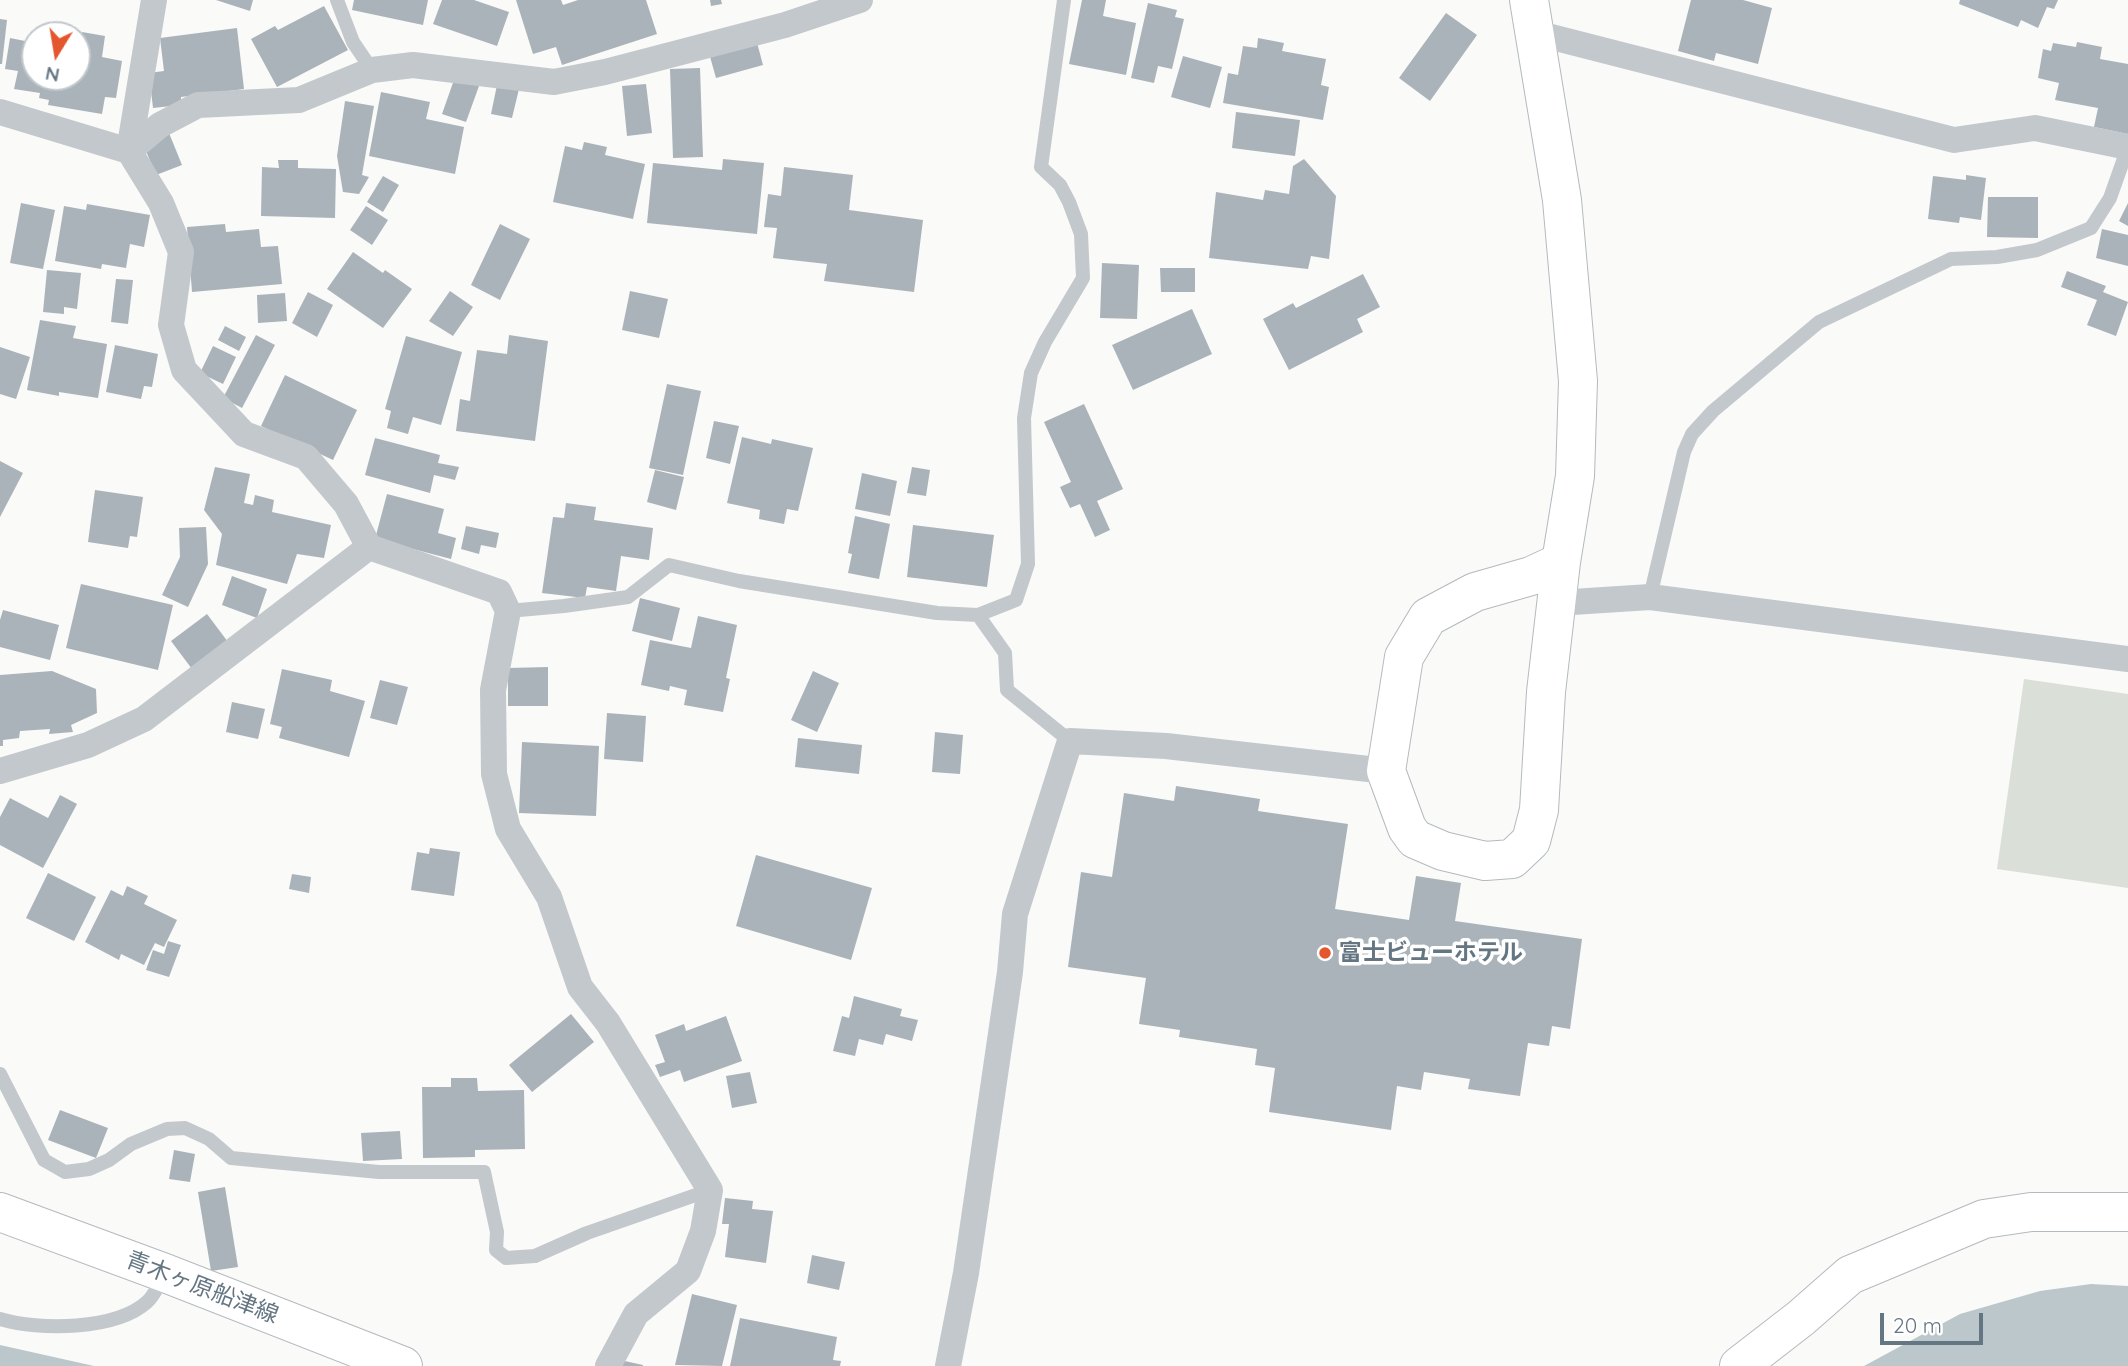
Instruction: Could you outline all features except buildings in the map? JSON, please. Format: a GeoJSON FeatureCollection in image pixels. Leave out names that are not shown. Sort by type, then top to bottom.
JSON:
{"type":"FeatureCollection","features":[{"type":"Feature","properties":{"kind":"street"},"geometry":{"type":"LineString","coordinates":[[154,0],[129,151],[160,203],[181,252],[171,325],[184,370],[244,434],[306,457],[346,504],[369,547],[499,592],[508,611],[493,690],[494,774],[508,829],[549,897],[580,987],[608,1023],[710,1190],[703,1231],[688,1271],[636,1314],[608,1366]]}},
{"type":"Feature","properties":{"kind":"street"},"geometry":{"type":"LineString","coordinates":[[129,151],[160,125],[198,105],[299,100],[372,70],[412,65],[554,82],[605,72],[772,29],[860,0]]}},
{"type":"Feature","properties":{"kind":"street"},"geometry":{"type":"LineString","coordinates":[[1561,562],[1531,576],[1475,592],[1428,617],[1404,657],[1386,771],[1407,828],[1415,839],[1444,851],[1485,861],[1513,859],[1531,841],[1539,810],[1546,692],[1561,562],[1575,476],[1578,380],[1562,200],[1533,17],[1954,140],[2035,128],[2128,147]]}},
{"type":"Feature","properties":{"kind":"street"},"geometry":{"type":"LineString","coordinates":[[0,112],[129,151]]}},
{"type":"Feature","properties":{"kind":"street"},"geometry":{"type":"LineString","coordinates":[[0,771],[88,745],[144,719],[369,547]]}},
{"type":"Feature","properties":{"kind":"street"},"geometry":{"type":"LineString","coordinates":[[1557,603],[1650,597],[2128,659]]}},
{"type":"Feature","properties":{"kind":"street"},"geometry":{"type":"LineString","coordinates":[[948,1366],[967,1273],[1010,972],[1015,914],[1070,741],[1166,746],[1386,771]]}},
{"type":"Feature","properties":{"kind":"street","name":"青木ヶ原船津線"},"geometry":{"type":"LineString","coordinates":[[0,1212],[403,1366]]}},
{"type":"Feature","properties":{"kind":"street"},"geometry":{"type":"LineString","coordinates":[[1739,1366],[1801,1318],[1850,1275],[1984,1219],[2031,1212],[2128,1212]]}},
{"type":"Feature","properties":{"kind":"lane"},"geometry":{"type":"LineString","coordinates":[[337,0],[354,42],[372,70]]}},
{"type":"Feature","properties":{"kind":"lane"},"geometry":{"type":"LineString","coordinates":[[508,611],[628,597],[669,565],[739,581],[937,613],[978,615],[1016,600],[1028,564],[1024,418],[1031,373],[1045,342],[1083,278],[1081,234],[1069,202],[1060,185],[1041,167],[1064,0]]}},
{"type":"Feature","properties":{"kind":"lane"},"geometry":{"type":"LineString","coordinates":[[1650,597],[1684,452],[1692,434],[1713,411],[1819,322],[1951,259],[1997,257],[2037,250],[2091,228],[2110,198],[2128,147]]}},
{"type":"Feature","properties":{"kind":"lane"},"geometry":{"type":"LineString","coordinates":[[978,615],[1004,653],[1007,690],[1070,741]]}},
{"type":"Feature","properties":{"kind":"lane"},"geometry":{"type":"LineString","coordinates":[[0,1074],[44,1160],[65,1172],[89,1169],[131,1144],[167,1129],[185,1128],[209,1139],[231,1158],[379,1172],[484,1172],[497,1232],[496,1250],[506,1258],[535,1256],[587,1233],[710,1190]]}},
{"type":"Feature","properties":{"kind":"lane"},"geometry":{"type":"LineString","coordinates":[[0,1319],[67,1326],[125,1317],[149,1301],[165,1273]]}},
{"type":"Feature","properties":{"kind":"shaded area"},"geometry":{"type":"Polygon","coordinates":[[[2024,679],[2128,694],[2128,888],[1997,869],[2024,679]]]}},
{"type":"Feature","properties":{"kind":"shaded area"},"geometry":{"type":"Polygon","coordinates":[[[2091,1284],[2128,1286],[2128,1366],[1864,1366],[1960,1314],[2040,1291],[2091,1284]]]}},
{"type":"Feature","properties":{"kind":"shaded area"},"geometry":{"type":"Polygon","coordinates":[[[0,1345],[94,1366],[0,1366],[0,1345]]]}},
{"type":"Feature","properties":{"kind":"place","name":"富士ビューホテル"},"geometry":{"type":"Point","coordinates":[1325,953]}}]}
